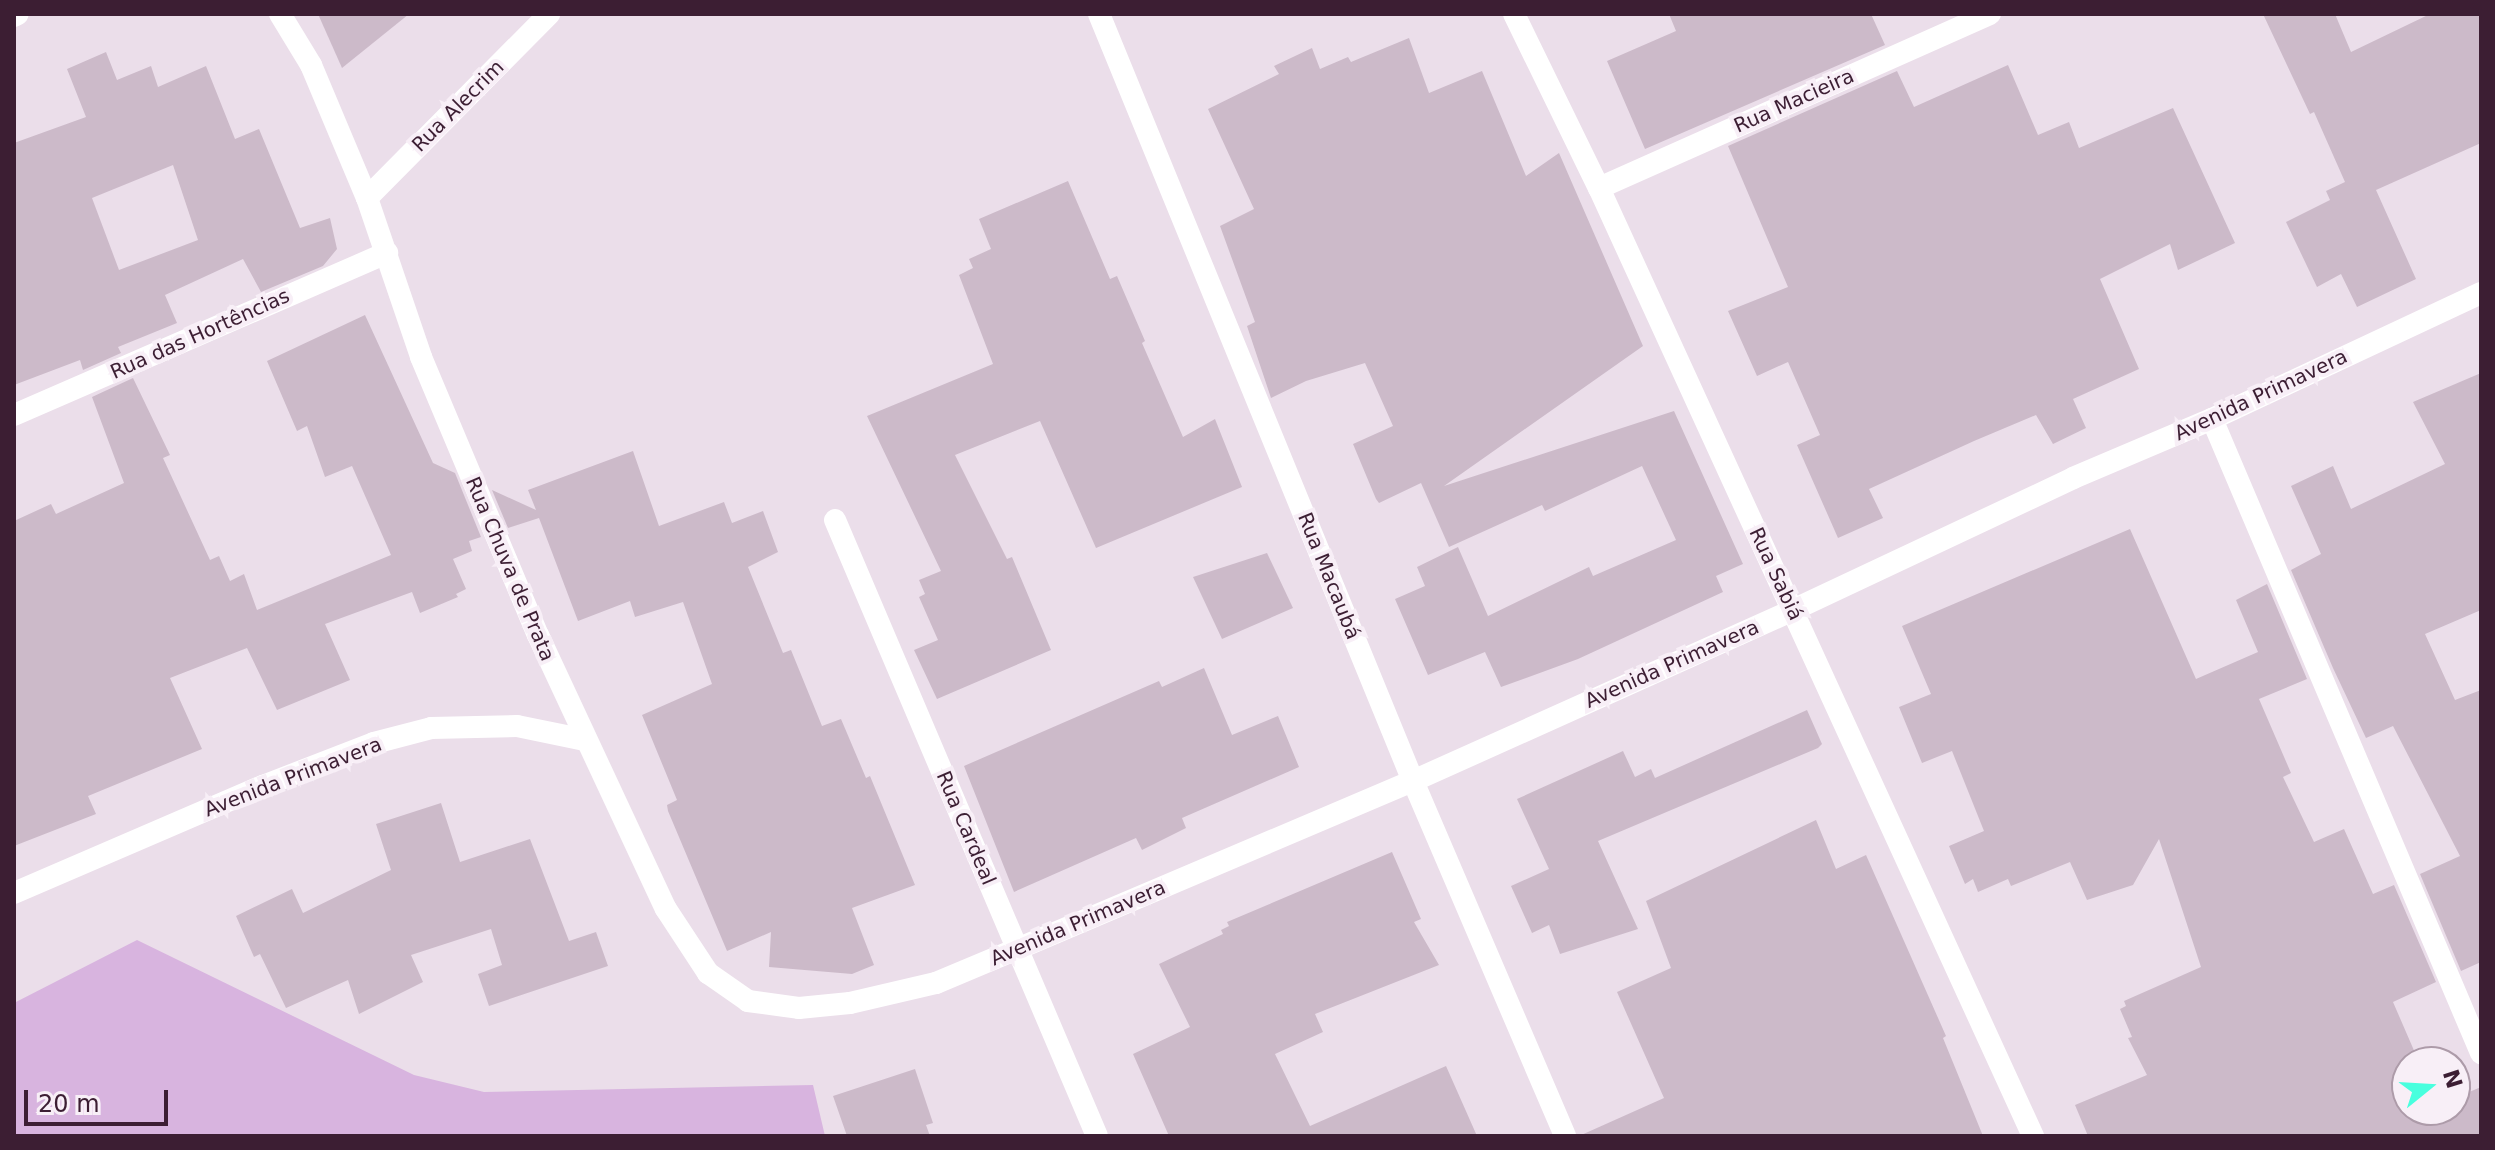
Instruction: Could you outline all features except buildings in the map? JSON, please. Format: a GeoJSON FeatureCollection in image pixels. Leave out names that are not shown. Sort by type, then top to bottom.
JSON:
{"type":"FeatureCollection","features":[{"type":"Feature","properties":{"kind":"street","name":"Rua Chuva de Prata"},"geometry":{"type":"LineString","coordinates":[[280,14],[311,65],[367,198],[421,357],[585,740],[666,909],[708,973],[748,1001],[799,1008],[850,1003]]}},
{"type":"Feature","properties":{"kind":"street","name":"Rua Alecrim"},"geometry":{"type":"LineString","coordinates":[[367,198],[549,14]]}},
{"type":"Feature","properties":{"kind":"street","name":"Rua Macaubá"},"geometry":{"type":"LineString","coordinates":[[1099,14],[1413,781],[1565,1136]]}},
{"type":"Feature","properties":{"kind":"street","name":"Rua Sabiá"},"geometry":{"type":"LineString","coordinates":[[1514,14],[1599,188],[2033,1136]]}},
{"type":"Feature","properties":{"kind":"street","name":"Rua Macieira"},"geometry":{"type":"LineString","coordinates":[[1599,188],[1990,14]]}},
{"type":"Feature","properties":{"kind":"street","name":"Rua das Hortências"},"geometry":{"type":"LineString","coordinates":[[14,415],[387,253]]}},
{"type":"Feature","properties":{"kind":"street","name":"Avenida Primavera"},"geometry":{"type":"LineString","coordinates":[[850,1003],[936,983],[1413,781],[1793,610],[2073,478],[2212,419],[2481,293]]}},
{"type":"Feature","properties":{"kind":"street"},"geometry":{"type":"LineString","coordinates":[[2212,419],[2481,1053]]}},
{"type":"Feature","properties":{"kind":"street","name":"Rua Cardeal"},"geometry":{"type":"LineString","coordinates":[[835,520],[1097,1136]]}},
{"type":"Feature","properties":{"kind":"street","name":"Avenida Primavera"},"geometry":{"type":"LineString","coordinates":[[14,893],[263,786],[388,739],[431,728],[517,726],[585,740]]}},
{"type":"Feature","properties":{"kind":"shaded area"},"geometry":{"type":"Polygon","coordinates":[[[137,940],[414,1075],[484,1092],[813,1085],[825,1136],[14,1136],[14,1003],[137,940]]]}}]}
